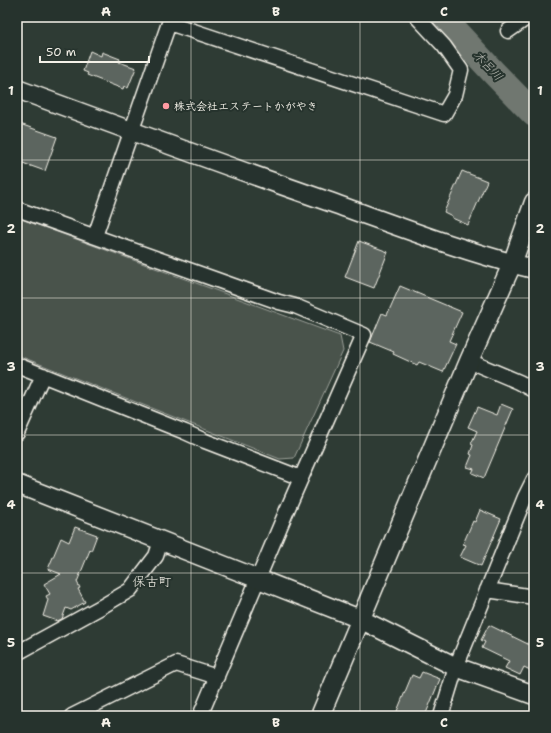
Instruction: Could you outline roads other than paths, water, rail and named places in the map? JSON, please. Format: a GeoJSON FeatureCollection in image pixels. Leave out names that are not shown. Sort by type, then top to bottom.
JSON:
{"type":"FeatureCollection","features":[{"type":"Feature","properties":{"kind":"street"},"geometry":{"type":"LineString","coordinates":[[95,236],[170,20],[444,114],[455,94],[461,70],[444,46],[417,17]]}},
{"type":"Feature","properties":{"kind":"street"},"geometry":{"type":"LineString","coordinates":[[508,31],[528,17]]}},
{"type":"Feature","properties":{"kind":"street"},"geometry":{"type":"LineString","coordinates":[[17,89],[131,132],[413,232],[512,264],[534,269]]}},
{"type":"Feature","properties":{"kind":"street"},"geometry":{"type":"LineString","coordinates":[[320,716],[469,362],[512,264],[534,202]]}},
{"type":"Feature","properties":{"kind":"street"},"geometry":{"type":"LineString","coordinates":[[17,209],[279,302],[295,306],[364,335],[257,579],[200,716]]}},
{"type":"Feature","properties":{"kind":"street"},"geometry":{"type":"LineString","coordinates":[[469,362],[519,382],[534,390]]}},
{"type":"Feature","properties":{"kind":"street"},"geometry":{"type":"LineString","coordinates":[[17,365],[185,432],[205,442],[301,478]]}},
{"type":"Feature","properties":{"kind":"street"},"geometry":{"type":"LineString","coordinates":[[17,433],[43,375]]}},
{"type":"Feature","properties":{"kind":"street"},"geometry":{"type":"LineString","coordinates":[[441,716],[456,667],[488,590],[530,498],[534,479]]}},
{"type":"Feature","properties":{"kind":"street"},"geometry":{"type":"LineString","coordinates":[[17,484],[360,619],[456,667],[534,695]]}},
{"type":"Feature","properties":{"kind":"street"},"geometry":{"type":"LineString","coordinates":[[17,653],[130,590],[156,556],[161,541]]}},
{"type":"Feature","properties":{"kind":"street"},"geometry":{"type":"LineString","coordinates":[[488,590],[534,597]]}},
{"type":"Feature","properties":{"kind":"street"},"geometry":{"type":"LineString","coordinates":[[72,716],[176,664],[217,677]]}},
{"type":"Feature","properties":{"kind":"waterway","name":"木呂川"},"geometry":{"type":"LineString","coordinates":[[442,17],[534,114]]}},
{"type":"Feature","properties":{"kind":"place","name":"株式会社エステートかがやき"},"geometry":{"type":"Point","coordinates":[166,106]}},
{"type":"Feature","properties":{"kind":"district","name":"保古町"},"geometry":{"type":"Point","coordinates":[152,581]}}]}
